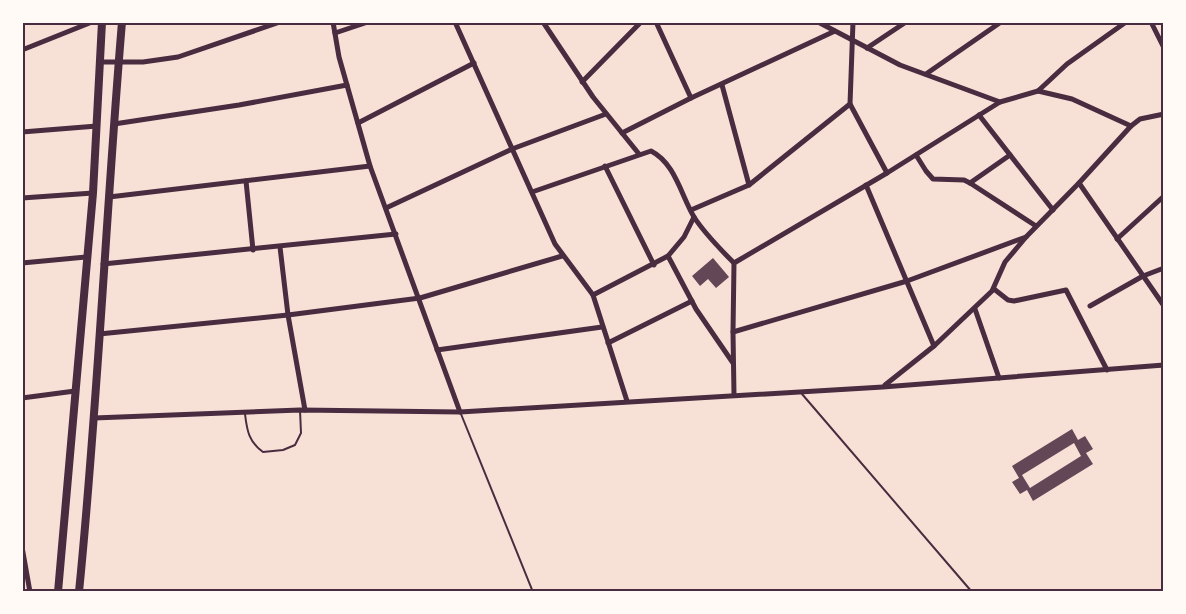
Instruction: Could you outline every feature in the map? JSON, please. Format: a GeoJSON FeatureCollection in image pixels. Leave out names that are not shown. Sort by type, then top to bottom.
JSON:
{"type":"FeatureCollection","features":[{"type":"Feature","properties":{"kind":"main road"},"geometry":{"type":"LineString","coordinates":[[58,591],[93,193],[102,22]]}},
{"type":"Feature","properties":{"kind":"main road"},"geometry":{"type":"LineString","coordinates":[[79,591],[94,418],[103,264],[122,22]]}},
{"type":"Feature","properties":{"kind":"street"},"geometry":{"type":"LineString","coordinates":[[22,50],[92,22]]}},
{"type":"Feature","properties":{"kind":"street"},"geometry":{"type":"LineString","coordinates":[[100,62],[143,62],[178,57],[280,22]]}},
{"type":"Feature","properties":{"kind":"street"},"geometry":{"type":"LineString","coordinates":[[333,22],[347,85],[370,166],[460,412]]}},
{"type":"Feature","properties":{"kind":"street"},"geometry":{"type":"LineString","coordinates":[[334,33],[368,22]]}},
{"type":"Feature","properties":{"kind":"street"},"geometry":{"type":"LineString","coordinates":[[455,22],[551,236],[562,256],[583,279],[593,295],[627,401]]}},
{"type":"Feature","properties":{"kind":"street"},"geometry":{"type":"LineString","coordinates":[[543,22],[582,82],[639,154]]}},
{"type":"Feature","properties":{"kind":"street"},"geometry":{"type":"LineString","coordinates":[[582,82],[640,22]]}},
{"type":"Feature","properties":{"kind":"street"},"geometry":{"type":"LineString","coordinates":[[656,22],[691,98]]}},
{"type":"Feature","properties":{"kind":"street"},"geometry":{"type":"LineString","coordinates":[[818,22],[900,65],[1000,102]]}},
{"type":"Feature","properties":{"kind":"street"},"geometry":{"type":"LineString","coordinates":[[853,22],[850,104],[887,173]]}},
{"type":"Feature","properties":{"kind":"street"},"geometry":{"type":"LineString","coordinates":[[867,48],[906,22]]}},
{"type":"Feature","properties":{"kind":"street"},"geometry":{"type":"LineString","coordinates":[[926,74],[1001,22]]}},
{"type":"Feature","properties":{"kind":"street"},"geometry":{"type":"LineString","coordinates":[[1038,91],[1047,80],[1067,64],[1126,22]]}},
{"type":"Feature","properties":{"kind":"street"},"geometry":{"type":"LineString","coordinates":[[1150,22],[1164,48]]}},
{"type":"Feature","properties":{"kind":"street"},"geometry":{"type":"LineString","coordinates":[[622,133],[691,98],[836,32]]}},
{"type":"Feature","properties":{"kind":"street"},"geometry":{"type":"LineString","coordinates":[[358,123],[474,63]]}},
{"type":"Feature","properties":{"kind":"street"},"geometry":{"type":"LineString","coordinates":[[114,124],[239,105],[347,85]]}},
{"type":"Feature","properties":{"kind":"street"},"geometry":{"type":"LineString","coordinates":[[722,85],[748,184]]}},
{"type":"Feature","properties":{"kind":"street"},"geometry":{"type":"LineString","coordinates":[[734,263],[887,173],[1000,102],[1038,91],[1072,99],[1131,126]]}},
{"type":"Feature","properties":{"kind":"street"},"geometry":{"type":"LineString","coordinates":[[691,210],[748,184],[850,104]]}},
{"type":"Feature","properties":{"kind":"street"},"geometry":{"type":"LineString","coordinates":[[386,208],[512,150],[606,114]]}},
{"type":"Feature","properties":{"kind":"street"},"geometry":{"type":"LineString","coordinates":[[883,387],[975,309],[994,289],[1005,262],[1036,225],[1079,183],[1131,126],[1140,119],[1164,114]]}},
{"type":"Feature","properties":{"kind":"street"},"geometry":{"type":"LineString","coordinates":[[979,115],[1053,210]]}},
{"type":"Feature","properties":{"kind":"street"},"geometry":{"type":"LineString","coordinates":[[22,132],[97,126]]}},
{"type":"Feature","properties":{"kind":"street"},"geometry":{"type":"LineString","coordinates":[[532,192],[651,151],[664,160],[694,217],[734,263],[734,395]]}},
{"type":"Feature","properties":{"kind":"street"},"geometry":{"type":"LineString","coordinates":[[916,154],[933,179],[970,183],[1036,225]]}},
{"type":"Feature","properties":{"kind":"street"},"geometry":{"type":"LineString","coordinates":[[970,183],[1010,155]]}},
{"type":"Feature","properties":{"kind":"street"},"geometry":{"type":"LineString","coordinates":[[109,197],[370,166]]}},
{"type":"Feature","properties":{"kind":"street"},"geometry":{"type":"LineString","coordinates":[[605,166],[654,265]]}},
{"type":"Feature","properties":{"kind":"street"},"geometry":{"type":"LineString","coordinates":[[246,181],[253,250]]}},
{"type":"Feature","properties":{"kind":"street"},"geometry":{"type":"LineString","coordinates":[[1079,183],[1164,306]]}},
{"type":"Feature","properties":{"kind":"street"},"geometry":{"type":"LineString","coordinates":[[866,185],[934,346]]}},
{"type":"Feature","properties":{"kind":"street"},"geometry":{"type":"LineString","coordinates":[[22,198],[93,193]]}},
{"type":"Feature","properties":{"kind":"street"},"geometry":{"type":"LineString","coordinates":[[1117,239],[1158,199],[1164,196]]}},
{"type":"Feature","properties":{"kind":"street"},"geometry":{"type":"LineString","coordinates":[[593,295],[668,256],[684,237],[694,217]]}},
{"type":"Feature","properties":{"kind":"street"},"geometry":{"type":"LineString","coordinates":[[103,264],[396,234]]}},
{"type":"Feature","properties":{"kind":"street"},"geometry":{"type":"LineString","coordinates":[[733,332],[907,281],[1026,237]]}},
{"type":"Feature","properties":{"kind":"street"},"geometry":{"type":"LineString","coordinates":[[280,247],[302,410]]}},
{"type":"Feature","properties":{"kind":"street"},"geometry":{"type":"LineString","coordinates":[[99,334],[288,315],[420,298],[562,256]]}},
{"type":"Feature","properties":{"kind":"street"},"geometry":{"type":"LineString","coordinates":[[668,256],[709,330],[733,363]]}},
{"type":"Feature","properties":{"kind":"street"},"geometry":{"type":"LineString","coordinates":[[22,263],[86,257]]}},
{"type":"Feature","properties":{"kind":"street"},"geometry":{"type":"LineString","coordinates":[[1090,306],[1143,276],[1164,268]]}},
{"type":"Feature","properties":{"kind":"street"},"geometry":{"type":"LineString","coordinates":[[994,289],[1014,302],[1066,290],[1107,370]]}},
{"type":"Feature","properties":{"kind":"street"},"geometry":{"type":"LineString","coordinates":[[608,344],[692,301]]}},
{"type":"Feature","properties":{"kind":"street"},"geometry":{"type":"LineString","coordinates":[[975,309],[999,378]]}},
{"type":"Feature","properties":{"kind":"street"},"geometry":{"type":"LineString","coordinates":[[437,350],[603,327]]}},
{"type":"Feature","properties":{"kind":"street"},"geometry":{"type":"LineString","coordinates":[[94,418],[302,410],[460,412],[883,387],[1164,365]]}},
{"type":"Feature","properties":{"kind":"street"},"geometry":{"type":"LineString","coordinates":[[22,398],[75,392]]}},
{"type":"Feature","properties":{"kind":"street"},"geometry":{"type":"LineString","coordinates":[[22,547],[30,591]]}},
{"type":"Feature","properties":{"kind":"lane"},"geometry":{"type":"LineString","coordinates":[[800,392],[972,591]]}},
{"type":"Feature","properties":{"kind":"lane"},"geometry":{"type":"LineString","coordinates":[[245,413],[247,431],[253,445],[263,452],[283,450],[294,445],[301,433],[302,410]]}},
{"type":"Feature","properties":{"kind":"lane"},"geometry":{"type":"LineString","coordinates":[[460,412],[533,591]]}},
{"type":"Feature","properties":{"kind":"building"},"geometry":{"type":"Polygon","coordinates":[[[713,258],[729,277],[716,288],[708,279],[700,286],[692,276],[713,258]]]}},
{"type":"Feature","properties":{"kind":"building"},"geometry":{"type":"Polygon","coordinates":[[[1072,429],[1078,440],[1085,436],[1093,449],[1086,453],[1093,464],[1033,501],[1027,490],[1020,494],[1012,482],[1019,478],[1012,466],[1072,429]],[[1074,443],[1022,475],[1030,488],[1081,456],[1074,443]]]}}]}
